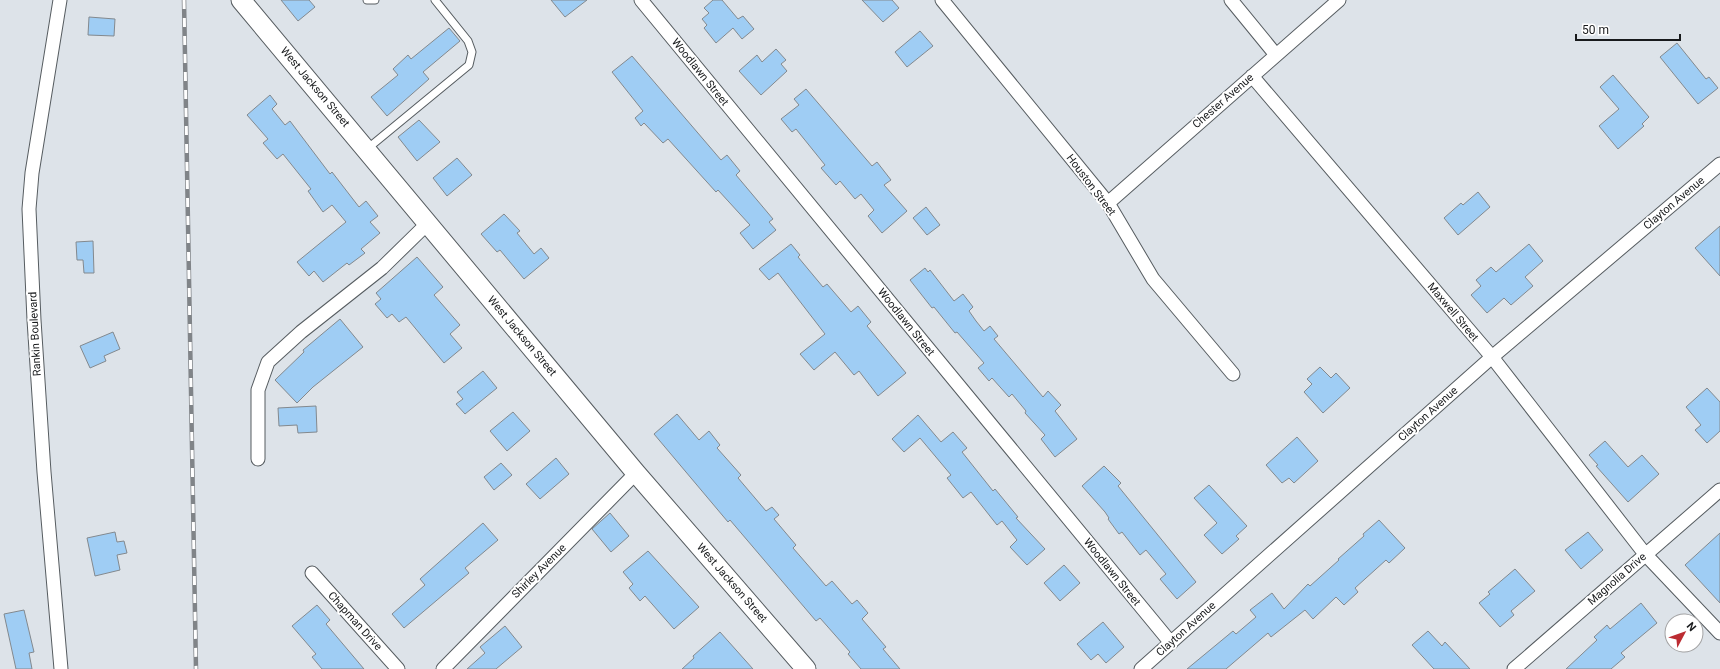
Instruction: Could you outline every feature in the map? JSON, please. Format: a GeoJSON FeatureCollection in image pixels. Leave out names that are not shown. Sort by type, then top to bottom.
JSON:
{"type":"FeatureCollection","features":[{"type":"Feature","properties":{"kind":"street","name":"Rankin Boulevard"},"geometry":{"type":"LineString","coordinates":[[60,0],[32,173],[29,209],[34,320],[44,472],[61,669]]}},
{"type":"Feature","properties":{"kind":"street","name":"West Jackson Street"},"geometry":{"type":"LineString","coordinates":[[241,0],[367,149],[636,473],[806,669]]}},
{"type":"Feature","properties":{"kind":"street","name":"Woodlawn Street"},"geometry":{"type":"LineString","coordinates":[[641,0],[1171,643]]}},
{"type":"Feature","properties":{"kind":"street","name":"Houston Street"},"geometry":{"type":"LineString","coordinates":[[942,0],[1108,203],[1153,279],[1233,374]]}},
{"type":"Feature","properties":{"kind":"street"},"geometry":{"type":"LineString","coordinates":[[1230,0],[1276,55]]}},
{"type":"Feature","properties":{"kind":"street","name":"Chester Avenue"},"geometry":{"type":"LineString","coordinates":[[1108,203],[1339,0]]}},
{"type":"Feature","properties":{"kind":"street","name":"Maxwell Street"},"geometry":{"type":"LineString","coordinates":[[1252,76],[1492,357],[1646,554],[1720,633]]}},
{"type":"Feature","properties":{"kind":"street","name":"Clayton Avenue"},"geometry":{"type":"LineString","coordinates":[[1141,669],[1492,357],[1720,164]]}},
{"type":"Feature","properties":{"kind":"street"},"geometry":{"type":"LineString","coordinates":[[258,459],[258,390],[268,362],[301,332],[382,268],[428,223]]}},
{"type":"Feature","properties":{"kind":"street","name":"Shirley Avenue"},"geometry":{"type":"LineString","coordinates":[[443,669],[636,473]]}},
{"type":"Feature","properties":{"kind":"street","name":"Magnolia Drive"},"geometry":{"type":"LineString","coordinates":[[1514,669],[1720,490]]}},
{"type":"Feature","properties":{"kind":"street","name":"Chapman Drive"},"geometry":{"type":"LineString","coordinates":[[312,573],[398,669]]}},
{"type":"Feature","properties":{"kind":"lane"},"geometry":{"type":"LineString","coordinates":[[367,0],[375,0]]}},
{"type":"Feature","properties":{"kind":"lane"},"geometry":{"type":"LineString","coordinates":[[367,149],[469,65],[472,52],[468,41],[435,0]]}},
{"type":"Feature","properties":{"kind":"building"},"geometry":{"type":"Polygon","coordinates":[[[281,0],[309,0],[315,7],[298,21],[281,0]]]}},
{"type":"Feature","properties":{"kind":"building"},"geometry":{"type":"Polygon","coordinates":[[[551,0],[587,0],[565,17],[551,0]]]}},
{"type":"Feature","properties":{"kind":"building"},"geometry":{"type":"Polygon","coordinates":[[[713,0],[722,0],[738,19],[743,16],[754,29],[742,39],[733,28],[716,43],[704,28],[707,25],[702,19],[709,13],[704,8],[713,0]]]}},
{"type":"Feature","properties":{"kind":"building"},"geometry":{"type":"Polygon","coordinates":[[[862,0],[892,0],[899,8],[883,22],[862,0]]]}},
{"type":"Feature","properties":{"kind":"building"},"geometry":{"type":"Polygon","coordinates":[[[89,17],[115,19],[114,36],[88,35],[89,17]]]}},
{"type":"Feature","properties":{"kind":"building"},"geometry":{"type":"Polygon","coordinates":[[[449,28],[460,41],[423,72],[429,79],[387,116],[371,97],[398,75],[393,69],[408,55],[411,59],[449,28]]]}},
{"type":"Feature","properties":{"kind":"building"},"geometry":{"type":"Polygon","coordinates":[[[920,31],[933,46],[907,67],[895,52],[920,31]]]}},
{"type":"Feature","properties":{"kind":"building"},"geometry":{"type":"Polygon","coordinates":[[[1677,43],[1706,79],[1709,77],[1718,88],[1698,104],[1660,57],[1677,43]]]}},
{"type":"Feature","properties":{"kind":"building"},"geometry":{"type":"Polygon","coordinates":[[[776,49],[786,60],[781,64],[787,71],[761,95],[739,71],[757,55],[762,62],[776,49]]]}},
{"type":"Feature","properties":{"kind":"building"},"geometry":{"type":"Polygon","coordinates":[[[632,56],[721,160],[727,155],[740,171],[736,175],[773,219],[769,222],[776,230],[753,249],[740,233],[750,225],[718,190],[716,192],[668,139],[663,143],[644,123],[641,126],[635,118],[643,111],[612,72],[632,56]]]}},
{"type":"Feature","properties":{"kind":"building"},"geometry":{"type":"Polygon","coordinates":[[[1613,75],[1649,117],[1642,124],[1644,126],[1618,149],[1599,126],[1619,109],[1600,87],[1613,75]]]}},
{"type":"Feature","properties":{"kind":"building"},"geometry":{"type":"Polygon","coordinates":[[[806,89],[872,166],[877,162],[891,180],[884,185],[907,211],[882,233],[868,216],[874,210],[861,194],[855,199],[840,181],[836,185],[821,168],[825,165],[796,129],[792,132],[781,119],[799,105],[794,99],[806,89]]]}},
{"type":"Feature","properties":{"kind":"building"},"geometry":{"type":"Polygon","coordinates":[[[270,95],[277,104],[272,109],[285,125],[290,121],[330,174],[332,172],[359,207],[366,201],[378,216],[370,222],[380,233],[361,249],[365,253],[349,265],[347,263],[323,282],[314,271],[309,276],[297,262],[346,222],[332,205],[323,212],[308,191],[311,189],[283,154],[277,159],[263,143],[268,139],[247,115],[270,95]]]}},
{"type":"Feature","properties":{"kind":"building"},"geometry":{"type":"Polygon","coordinates":[[[419,120],[440,142],[417,161],[398,137],[419,120]]]}},
{"type":"Feature","properties":{"kind":"building"},"geometry":{"type":"Polygon","coordinates":[[[457,158],[472,175],[447,196],[433,178],[457,158]]]}},
{"type":"Feature","properties":{"kind":"building"},"geometry":{"type":"Polygon","coordinates":[[[1478,192],[1490,207],[1458,235],[1444,218],[1461,203],[1463,205],[1478,192]]]}},
{"type":"Feature","properties":{"kind":"building"},"geometry":{"type":"Polygon","coordinates":[[[926,207],[940,225],[927,235],[913,218],[926,207]]]}},
{"type":"Feature","properties":{"kind":"building"},"geometry":{"type":"Polygon","coordinates":[[[504,214],[520,231],[517,233],[534,254],[541,248],[549,258],[524,279],[500,250],[497,252],[481,234],[504,214]]]}},
{"type":"Feature","properties":{"kind":"building"},"geometry":{"type":"Polygon","coordinates":[[[1720,226],[1720,276],[1695,248],[1720,226]]]}},
{"type":"Feature","properties":{"kind":"building"},"geometry":{"type":"Polygon","coordinates":[[[93,241],[94,273],[84,273],[83,260],[77,260],[76,242],[93,241]]]}},
{"type":"Feature","properties":{"kind":"building"},"geometry":{"type":"Polygon","coordinates":[[[791,244],[800,255],[798,257],[823,287],[827,284],[851,312],[858,306],[871,322],[867,326],[906,373],[878,396],[859,371],[854,375],[835,352],[814,370],[800,354],[825,334],[778,273],[769,280],[759,269],[791,244]]]}},
{"type":"Feature","properties":{"kind":"building"},"geometry":{"type":"Polygon","coordinates":[[[1529,244],[1543,261],[1525,277],[1533,286],[1511,305],[1504,298],[1487,313],[1471,295],[1481,286],[1476,280],[1491,267],[1496,272],[1529,244]]]}},
{"type":"Feature","properties":{"kind":"building"},"geometry":{"type":"Polygon","coordinates":[[[417,257],[443,287],[434,295],[460,325],[450,334],[462,348],[444,363],[406,317],[399,322],[392,314],[387,318],[375,304],[381,299],[376,293],[417,257]]]}},
{"type":"Feature","properties":{"kind":"building"},"geometry":{"type":"Polygon","coordinates":[[[925,268],[928,272],[930,270],[954,301],[963,294],[973,307],[969,311],[984,331],[990,326],[998,336],[994,339],[1043,397],[1048,391],[1061,405],[1055,411],[1077,439],[1055,457],[1041,439],[1045,435],[1025,413],[1026,411],[1012,394],[1009,397],[992,378],[989,381],[978,368],[984,363],[957,332],[955,333],[934,307],[932,308],[910,280],[925,268]]]}},
{"type":"Feature","properties":{"kind":"building"},"geometry":{"type":"Polygon","coordinates":[[[340,319],[363,347],[313,387],[297,403],[275,380],[304,352],[303,350],[340,319]]]}},
{"type":"Feature","properties":{"kind":"building"},"geometry":{"type":"Polygon","coordinates":[[[113,332],[120,349],[104,356],[106,361],[90,368],[80,346],[113,332]]]}},
{"type":"Feature","properties":{"kind":"building"},"geometry":{"type":"Polygon","coordinates":[[[1320,367],[1331,378],[1336,373],[1350,388],[1323,413],[1304,392],[1312,384],[1307,379],[1320,367]]]}},
{"type":"Feature","properties":{"kind":"building"},"geometry":{"type":"Polygon","coordinates":[[[483,371],[497,388],[465,414],[456,404],[463,399],[457,392],[483,371]]]}},
{"type":"Feature","properties":{"kind":"building"},"geometry":{"type":"Polygon","coordinates":[[[1707,388],[1720,402],[1720,431],[1707,443],[1695,430],[1701,425],[1686,407],[1707,388]]]}},
{"type":"Feature","properties":{"kind":"building"},"geometry":{"type":"Polygon","coordinates":[[[316,406],[317,432],[298,433],[297,425],[279,426],[278,408],[316,406]]]}},
{"type":"Feature","properties":{"kind":"building"},"geometry":{"type":"Polygon","coordinates":[[[513,412],[530,431],[507,451],[490,431],[513,412]]]}},
{"type":"Feature","properties":{"kind":"building"},"geometry":{"type":"Polygon","coordinates":[[[677,414],[699,440],[709,431],[720,445],[717,448],[741,475],[738,478],[766,511],[772,507],[779,515],[774,519],[796,545],[793,548],[826,586],[832,581],[852,604],[857,600],[868,613],[862,619],[886,647],[883,649],[900,669],[861,669],[848,654],[850,652],[820,618],[816,621],[730,520],[728,522],[654,434],[677,414]]]}},
{"type":"Feature","properties":{"kind":"building"},"geometry":{"type":"Polygon","coordinates":[[[918,415],[941,442],[953,432],[967,448],[962,452],[993,491],[995,489],[1018,517],[1016,518],[1045,549],[1027,565],[1010,547],[1017,540],[1002,521],[997,525],[971,492],[963,498],[947,478],[951,475],[920,438],[904,452],[892,439],[918,415]]]}},
{"type":"Feature","properties":{"kind":"building"},"geometry":{"type":"Polygon","coordinates":[[[1297,437],[1318,461],[1294,483],[1289,478],[1282,483],[1266,465],[1297,437]]]}},
{"type":"Feature","properties":{"kind":"building"},"geometry":{"type":"Polygon","coordinates":[[[1605,441],[1628,467],[1642,455],[1659,474],[1628,502],[1596,466],[1598,465],[1589,455],[1605,441]]]}},
{"type":"Feature","properties":{"kind":"building"},"geometry":{"type":"Polygon","coordinates":[[[556,458],[569,474],[540,499],[526,484],[556,458]]]}},
{"type":"Feature","properties":{"kind":"building"},"geometry":{"type":"Polygon","coordinates":[[[501,463],[512,475],[494,490],[484,477],[501,463]]]}},
{"type":"Feature","properties":{"kind":"building"},"geometry":{"type":"Polygon","coordinates":[[[1104,466],[1121,483],[1118,486],[1196,582],[1177,599],[1160,579],[1166,574],[1146,550],[1140,555],[1122,532],[1119,534],[1108,519],[1109,518],[1105,512],[1082,486],[1104,466]]]}},
{"type":"Feature","properties":{"kind":"building"},"geometry":{"type":"Polygon","coordinates":[[[1209,485],[1247,526],[1236,536],[1239,539],[1222,554],[1204,535],[1217,523],[1194,498],[1209,485]]]}},
{"type":"Feature","properties":{"kind":"building"},"geometry":{"type":"Polygon","coordinates":[[[610,513],[629,536],[611,552],[592,529],[610,513]]]}},
{"type":"Feature","properties":{"kind":"building"},"geometry":{"type":"Polygon","coordinates":[[[1379,520],[1405,548],[1389,563],[1386,560],[1355,588],[1358,592],[1344,605],[1336,597],[1313,619],[1305,610],[1271,637],[1268,633],[1226,669],[1187,669],[1233,631],[1236,634],[1256,617],[1250,610],[1272,593],[1284,609],[1308,584],[1310,586],[1339,560],[1338,559],[1364,536],[1363,534],[1379,520]]]}},
{"type":"Feature","properties":{"kind":"building"},"geometry":{"type":"Polygon","coordinates":[[[483,523],[498,540],[465,568],[469,573],[404,628],[392,614],[425,585],[420,579],[483,523]]]}},
{"type":"Feature","properties":{"kind":"building"},"geometry":{"type":"Polygon","coordinates":[[[115,532],[117,542],[124,541],[127,553],[117,555],[120,570],[95,576],[87,538],[115,532]]]}},
{"type":"Feature","properties":{"kind":"building"},"geometry":{"type":"Polygon","coordinates":[[[1588,532],[1603,550],[1581,569],[1565,550],[1588,532]]]}},
{"type":"Feature","properties":{"kind":"building"},"geometry":{"type":"Polygon","coordinates":[[[1720,533],[1720,603],[1685,565],[1720,533]]]}},
{"type":"Feature","properties":{"kind":"building"},"geometry":{"type":"Polygon","coordinates":[[[648,551],[699,607],[674,629],[645,596],[640,601],[629,588],[633,584],[623,572],[648,551]]]}},
{"type":"Feature","properties":{"kind":"building"},"geometry":{"type":"Polygon","coordinates":[[[1064,565],[1080,583],[1060,601],[1044,583],[1064,565]]]}},
{"type":"Feature","properties":{"kind":"building"},"geometry":{"type":"Polygon","coordinates":[[[1515,569],[1535,591],[1511,611],[1514,615],[1500,627],[1479,603],[1490,594],[1488,592],[1515,569]]]}},
{"type":"Feature","properties":{"kind":"building"},"geometry":{"type":"Polygon","coordinates":[[[1641,603],[1657,623],[1621,653],[1625,657],[1611,669],[1566,669],[1597,640],[1594,637],[1607,625],[1610,629],[1641,603]]]}},
{"type":"Feature","properties":{"kind":"building"},"geometry":{"type":"Polygon","coordinates":[[[317,605],[330,620],[326,624],[364,669],[322,669],[312,657],[316,654],[292,626],[317,605]]]}},
{"type":"Feature","properties":{"kind":"building"},"geometry":{"type":"Polygon","coordinates":[[[24,610],[34,652],[29,653],[32,669],[16,669],[4,614],[24,610]]]}},
{"type":"Feature","properties":{"kind":"building"},"geometry":{"type":"Polygon","coordinates":[[[1103,622],[1124,647],[1106,663],[1098,654],[1091,660],[1077,644],[1103,622]]]}},
{"type":"Feature","properties":{"kind":"building"},"geometry":{"type":"Polygon","coordinates":[[[505,626],[522,647],[496,669],[467,669],[485,653],[480,647],[505,626]]]}},
{"type":"Feature","properties":{"kind":"building"},"geometry":{"type":"Polygon","coordinates":[[[1428,631],[1442,646],[1445,642],[1470,669],[1434,669],[1412,645],[1428,631]]]}},
{"type":"Feature","properties":{"kind":"building"},"geometry":{"type":"Polygon","coordinates":[[[720,632],[753,669],[682,669],[694,658],[693,656],[720,632]]]}},
{"type":"Feature","properties":{"kind":"railway"},"geometry":{"type":"LineString","coordinates":[[184,0],[196,669]]}}]}
